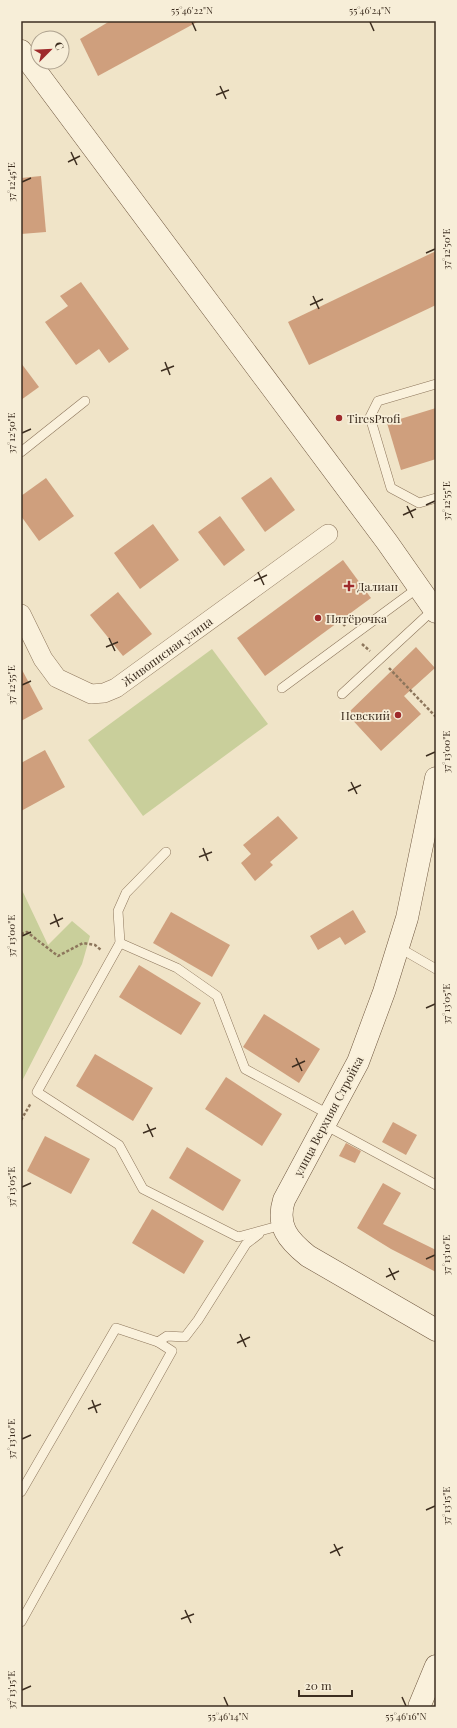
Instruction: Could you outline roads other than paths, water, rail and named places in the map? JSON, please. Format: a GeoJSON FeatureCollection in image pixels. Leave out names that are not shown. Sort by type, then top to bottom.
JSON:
{"type":"FeatureCollection","features":[{"type":"Feature","properties":{"kind":"street"},"geometry":{"type":"LineString","coordinates":[[21,51],[387,542],[435,611]]}},
{"type":"Feature","properties":{"kind":"street","name":"Живописная улица"},"geometry":{"type":"LineString","coordinates":[[21,614],[43,659],[58,678],[91,694],[104,693],[116,688],[328,534]]}},
{"type":"Feature","properties":{"kind":"street","name":"улица Верхняя Стройка"},"geometry":{"type":"LineString","coordinates":[[273,1228],[284,1200],[358,1062],[384,992],[407,918],[436,778]]}},
{"type":"Feature","properties":{"kind":"street"},"geometry":{"type":"LineString","coordinates":[[273,1228],[287,1236],[308,1256],[436,1330]]}},
{"type":"Feature","properties":{"kind":"street"},"geometry":{"type":"LineString","coordinates":[[419,1707],[436,1666]]}},
{"type":"Feature","properties":{"kind":"lane"},"geometry":{"type":"LineString","coordinates":[[436,384],[378,401],[370,417],[391,488],[418,503],[436,498]]}},
{"type":"Feature","properties":{"kind":"lane"},"geometry":{"type":"LineString","coordinates":[[21,452],[85,401]]}},
{"type":"Feature","properties":{"kind":"lane"},"geometry":{"type":"LineString","coordinates":[[282,688],[419,587]]}},
{"type":"Feature","properties":{"kind":"lane"},"geometry":{"type":"LineString","coordinates":[[342,694],[435,611]]}},
{"type":"Feature","properties":{"kind":"lane"},"geometry":{"type":"LineString","coordinates":[[166,852],[126,893],[118,911],[120,942],[37,1092],[119,1145],[143,1189],[238,1237],[273,1228]]}},
{"type":"Feature","properties":{"kind":"lane"},"geometry":{"type":"LineString","coordinates":[[120,942],[177,968],[217,996],[245,1068],[327,1120],[436,1185]]}},
{"type":"Feature","properties":{"kind":"lane"},"geometry":{"type":"LineString","coordinates":[[398,947],[436,969]]}},
{"type":"Feature","properties":{"kind":"lane"},"geometry":{"type":"LineString","coordinates":[[158,1342],[167,1336],[185,1337],[198,1320],[246,1244],[273,1228]]}},
{"type":"Feature","properties":{"kind":"lane"},"geometry":{"type":"LineString","coordinates":[[21,1492],[116,1328],[158,1342],[172,1351],[21,1622]]}},
{"type":"Feature","properties":{"kind":"place","name":"TiresProfi"},"geometry":{"type":"Point","coordinates":[339,418]}},
{"type":"Feature","properties":{"kind":"place","name":"Далиан"},"geometry":{"type":"Point","coordinates":[349,586]}},
{"type":"Feature","properties":{"kind":"place","name":"Пятёрочка"},"geometry":{"type":"Point","coordinates":[318,618]}},
{"type":"Feature","properties":{"kind":"place","name":"Невский"},"geometry":{"type":"Point","coordinates":[398,715]}}]}
